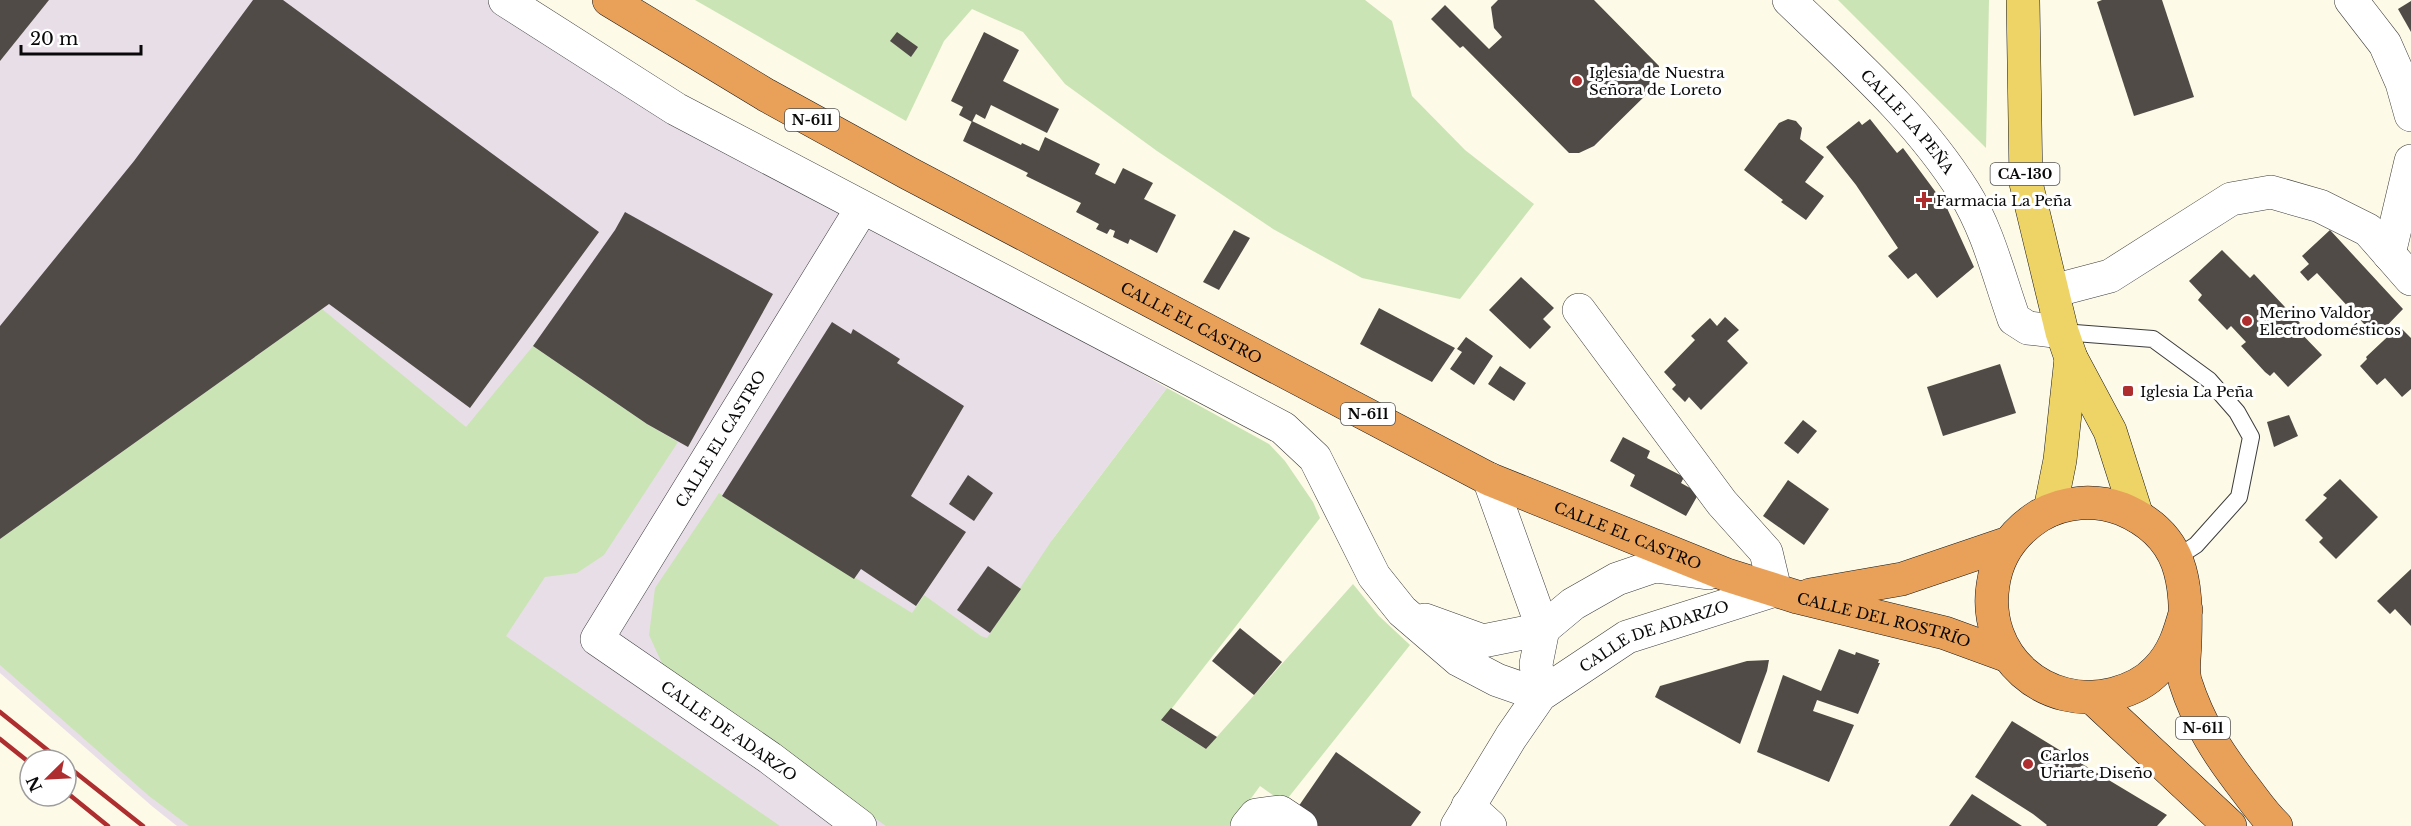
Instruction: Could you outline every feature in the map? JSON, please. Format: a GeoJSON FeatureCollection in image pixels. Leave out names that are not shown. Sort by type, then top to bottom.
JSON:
{"type":"FeatureCollection","features":[{"type":"Feature","properties":{"kind":"highway","name":"CALLE EL CASTRO"},"geometry":{"type":"LineString","coordinates":[[609,0],[766,95],[908,173],[1489,479],[1727,575],[1786,594]]}},
{"type":"Feature","properties":{"kind":"highway","name":"N-611"},"geometry":{"type":"LineString","coordinates":[[2186,610],[2176,643],[2157,671],[2128,690],[2094,699],[2061,695],[2031,680],[2008,656],[1995,629],[1990,599],[1995,570],[2008,543],[2027,524],[2050,510],[2079,502],[2109,504],[2137,516],[2160,534],[2176,558],[2185,584],[2186,610],[2184,678],[2198,719],[2220,756],[2276,826]]}},
{"type":"Feature","properties":{"kind":"highway","name":"CALLE DEL ROSTRÍO"},"geometry":{"type":"LineString","coordinates":[[1786,594],[1902,579],[2008,543]]}},
{"type":"Feature","properties":{"kind":"highway","name":"CALLE DEL ROSTRÍO"},"geometry":{"type":"LineString","coordinates":[[1786,594],[1945,633],[2008,656]]}},
{"type":"Feature","properties":{"kind":"highway"},"geometry":{"type":"LineString","coordinates":[[2094,699],[2230,826]]}},
{"type":"Feature","properties":{"kind":"main road","name":"CA-130"},"geometry":{"type":"LineString","coordinates":[[2023,0],[2025,175],[2067,345],[2110,431],[2137,516]]}},
{"type":"Feature","properties":{"kind":"main road","name":"CA-130"},"geometry":{"type":"LineString","coordinates":[[2050,510],[2060,460],[2067,345]]}},
{"type":"Feature","properties":{"kind":"street"},"geometry":{"type":"LineString","coordinates":[[505,0],[676,109],[1282,428],[1315,458],[1374,576],[1402,611],[1459,660],[1497,680],[1540,695],[1536,664],[1543,629],[1489,479]]}},
{"type":"Feature","properties":{"kind":"street","name":"CALLE LA PEÑA"},"geometry":{"type":"LineString","coordinates":[[1789,0],[1911,120],[1965,192],[1992,252],[2014,319],[2028,328],[2067,345]]}},
{"type":"Feature","properties":{"kind":"street"},"geometry":{"type":"LineString","coordinates":[[2351,0],[2385,44],[2402,83],[2411,114]]}},
{"type":"Feature","properties":{"kind":"street"},"geometry":{"type":"LineString","coordinates":[[2389,254],[2411,161]]}},
{"type":"Feature","properties":{"kind":"street"},"geometry":{"type":"LineString","coordinates":[[2053,291],[2110,276],[2231,199],[2271,192],[2320,206],[2368,230],[2411,279]]}},
{"type":"Feature","properties":{"kind":"street","name":"CALLE EL CASTRO"},"geometry":{"type":"LineString","coordinates":[[597,639],[862,208]]}},
{"type":"Feature","properties":{"kind":"street"},"geometry":{"type":"LineString","coordinates":[[1579,310],[1722,503],[1766,552],[1786,594]]}},
{"type":"Feature","properties":{"kind":"street","name":"CALLE DE ADARZO"},"geometry":{"type":"LineString","coordinates":[[1543,629],[1573,604],[1617,579],[1655,566],[1727,575]]}},
{"type":"Feature","properties":{"kind":"street","name":"CALLE DE ADARZO"},"geometry":{"type":"LineString","coordinates":[[1472,819],[1511,736],[1540,695],[1627,637],[1786,594]]}},
{"type":"Feature","properties":{"kind":"street"},"geometry":{"type":"LineString","coordinates":[[1402,611],[1483,641],[1543,629]]}},
{"type":"Feature","properties":{"kind":"street","name":"CALLE DE ADARZO"},"geometry":{"type":"LineString","coordinates":[[597,639],[770,758],[860,826]]}},
{"type":"Feature","properties":{"kind":"street"},"geometry":{"type":"LineString","coordinates":[[1247,826],[1256,815],[1280,812],[1301,826]]}},
{"type":"Feature","properties":{"kind":"lane"},"geometry":{"type":"LineString","coordinates":[[2067,345],[2153,339],[2209,380],[2237,412],[2251,437],[2239,497],[2196,545],[2176,558]]}},
{"type":"Feature","properties":{"kind":"shaded area"},"geometry":{"type":"Polygon","coordinates":[[[0,0],[489,0],[1167,388],[1052,540],[994,826],[177,826],[153,807],[0,673],[0,0]]]}},
{"type":"Feature","properties":{"kind":"green space"},"geometry":{"type":"Polygon","coordinates":[[[695,0],[1365,0],[1392,21],[1412,96],[1465,150],[1534,204],[1460,299],[1362,278],[1273,229],[1157,151],[1065,84],[1023,32],[972,9],[944,41],[906,121],[695,0]]]}},
{"type":"Feature","properties":{"kind":"green space"},"geometry":{"type":"Polygon","coordinates":[[[1838,0],[1989,0],[1986,148],[1838,0]]]}},
{"type":"Feature","properties":{"kind":"green space"},"geometry":{"type":"Polygon","coordinates":[[[322,309],[466,427],[533,346],[647,424],[678,442],[604,555],[577,573],[545,577],[506,636],[780,826],[189,826],[149,796],[0,665],[0,539],[322,309]]]}},
{"type":"Feature","properties":{"kind":"green space"},"geometry":{"type":"Polygon","coordinates":[[[1167,388],[1269,444],[1285,461],[1313,502],[1320,518],[1162,721],[1206,749],[1353,584],[1379,616],[1410,645],[1284,803],[1260,786],[1231,826],[886,826],[665,670],[649,635],[655,588],[719,493],[912,613],[924,595],[987,638],[1052,540],[1167,388]]]}},
{"type":"Feature","properties":{"kind":"building"},"geometry":{"type":"Polygon","coordinates":[[[0,0],[49,0],[0,61],[0,0]]]}},
{"type":"Feature","properties":{"kind":"building"},"geometry":{"type":"Polygon","coordinates":[[[253,0],[283,0],[599,232],[470,408],[329,304],[0,539],[0,326],[134,161],[253,0]]]}},
{"type":"Feature","properties":{"kind":"building","name":"Iglesia de Nuestra Señora de Loreto"},"geometry":{"type":"Polygon","coordinates":[[[1498,0],[1594,0],[1659,66],[1659,76],[1654,87],[1594,146],[1579,153],[1569,153],[1463,46],[1460,48],[1431,19],[1445,5],[1489,49],[1502,37],[1494,28],[1491,7],[1498,0]]]}},
{"type":"Feature","properties":{"kind":"building"},"geometry":{"type":"Polygon","coordinates":[[[2102,0],[2162,0],[2194,97],[2134,116],[2097,2],[2102,0]]]}},
{"type":"Feature","properties":{"kind":"building"},"geometry":{"type":"Polygon","coordinates":[[[2411,1],[2411,32],[2398,9],[2411,1]]]}},
{"type":"Feature","properties":{"kind":"building"},"geometry":{"type":"Polygon","coordinates":[[[897,32],[918,47],[911,57],[890,41],[897,32]]]}},
{"type":"Feature","properties":{"kind":"building"},"geometry":{"type":"Polygon","coordinates":[[[984,32],[1019,50],[1003,81],[1059,109],[1047,133],[991,105],[985,119],[976,114],[972,122],[959,115],[963,107],[951,101],[984,32]]]}},
{"type":"Feature","properties":{"kind":"building"},"geometry":{"type":"Polygon","coordinates":[[[1788,119],[1796,121],[1802,128],[1800,139],[1824,157],[1805,182],[1824,196],[1806,220],[1744,170],[1779,123],[1788,119]]]}},
{"type":"Feature","properties":{"kind":"building"},"geometry":{"type":"Polygon","coordinates":[[[1870,119],[1897,153],[1903,148],[1946,206],[1974,267],[1937,298],[1916,273],[1908,279],[1888,256],[1898,248],[1856,185],[1826,147],[1859,121],[1862,125],[1870,119]]]}},
{"type":"Feature","properties":{"kind":"building"},"geometry":{"type":"Polygon","coordinates":[[[972,121],[1021,145],[1022,143],[1039,151],[1045,137],[1100,164],[1095,174],[1115,184],[1123,168],[1153,183],[1144,199],[1176,215],[1157,253],[1130,239],[1128,244],[1113,237],[1115,231],[1110,229],[1107,234],[1096,229],[1099,224],[1076,212],[1081,203],[1026,176],[1028,173],[963,141],[972,121]]]}},
{"type":"Feature","properties":{"kind":"building"},"geometry":{"type":"Polygon","coordinates":[[[625,212],[773,294],[688,447],[647,424],[533,346],[615,230],[625,212]]]}},
{"type":"Feature","properties":{"kind":"building"},"geometry":{"type":"Polygon","coordinates":[[[1234,230],[1250,238],[1219,290],[1203,282],[1234,230]]]}},
{"type":"Feature","properties":{"kind":"building"},"geometry":{"type":"Polygon","coordinates":[[[2330,230],[2403,309],[2376,337],[2317,273],[2308,281],[2300,272],[2309,264],[2302,256],[2330,230]]]}},
{"type":"Feature","properties":{"kind":"building"},"geometry":{"type":"Polygon","coordinates":[[[2222,250],[2250,278],[2254,274],[2300,323],[2295,327],[2322,355],[2288,387],[2274,372],[2270,376],[2265,372],[2241,346],[2246,342],[2231,326],[2227,330],[2198,300],[2202,295],[2189,281],[2222,250]]]}},
{"type":"Feature","properties":{"kind":"building"},"geometry":{"type":"Polygon","coordinates":[[[1521,277],[1554,308],[1543,319],[1551,327],[1530,349],[1489,310],[1521,277]]]}},
{"type":"Feature","properties":{"kind":"building"},"geometry":{"type":"Polygon","coordinates":[[[1379,308],[1455,348],[1432,382],[1360,344],[1379,308]]]}},
{"type":"Feature","properties":{"kind":"building"},"geometry":{"type":"Polygon","coordinates":[[[1725,317],[1739,330],[1727,341],[1748,363],[1701,410],[1689,397],[1685,402],[1672,389],[1676,385],[1664,372],[1695,340],[1691,336],[1710,318],[1717,326],[1725,317]]]}},
{"type":"Feature","properties":{"kind":"building"},"geometry":{"type":"Polygon","coordinates":[[[832,322],[851,334],[853,329],[900,359],[897,363],[964,406],[911,496],[966,532],[916,606],[861,569],[854,579],[722,496],[832,322]]]}},
{"type":"Feature","properties":{"kind":"building"},"geometry":{"type":"Polygon","coordinates":[[[2399,326],[2411,338],[2411,389],[2402,397],[2385,378],[2377,385],[2360,366],[2367,359],[2366,357],[2399,326]]]}},
{"type":"Feature","properties":{"kind":"building"},"geometry":{"type":"Polygon","coordinates":[[[1466,337],[1493,356],[1474,385],[1450,369],[1462,352],[1457,349],[1466,337]]]}},
{"type":"Feature","properties":{"kind":"building"},"geometry":{"type":"Polygon","coordinates":[[[2000,364],[2016,413],[1943,436],[1927,387],[2000,364]]]}},
{"type":"Feature","properties":{"kind":"building"},"geometry":{"type":"Polygon","coordinates":[[[1500,366],[1526,383],[1514,401],[1488,384],[1500,366]]]}},
{"type":"Feature","properties":{"kind":"building"},"geometry":{"type":"Polygon","coordinates":[[[2289,415],[2298,436],[2274,447],[2267,422],[2289,415]]]}},
{"type":"Feature","properties":{"kind":"building"},"geometry":{"type":"Polygon","coordinates":[[[1803,420],[1817,431],[1798,454],[1784,443],[1803,420]]]}},
{"type":"Feature","properties":{"kind":"building"},"geometry":{"type":"Polygon","coordinates":[[[1623,437],[1650,451],[1647,458],[1684,477],[1681,483],[1699,493],[1686,516],[1630,486],[1635,475],[1610,461],[1623,437]]]}},
{"type":"Feature","properties":{"kind":"building"},"geometry":{"type":"Polygon","coordinates":[[[968,475],[993,493],[974,521],[949,504],[968,475]]]}},
{"type":"Feature","properties":{"kind":"building"},"geometry":{"type":"Polygon","coordinates":[[[2340,479],[2378,517],[2336,559],[2319,542],[2323,538],[2305,520],[2327,498],[2323,495],[2340,479]]]}},
{"type":"Feature","properties":{"kind":"building"},"geometry":{"type":"Polygon","coordinates":[[[1788,480],[1829,509],[1804,545],[1763,516],[1788,480]]]}},
{"type":"Feature","properties":{"kind":"building"},"geometry":{"type":"Polygon","coordinates":[[[988,566],[1021,589],[990,633],[957,610],[988,566]]]}},
{"type":"Feature","properties":{"kind":"building"},"geometry":{"type":"Polygon","coordinates":[[[2411,569],[2411,626],[2395,609],[2390,614],[2377,601],[2411,569]]]}},
{"type":"Feature","properties":{"kind":"building"},"geometry":{"type":"Polygon","coordinates":[[[1240,628],[1282,662],[1254,695],[1212,661],[1240,628]]]}},
{"type":"Feature","properties":{"kind":"building"},"geometry":{"type":"Polygon","coordinates":[[[1839,649],[1855,655],[1856,652],[1879,660],[1878,663],[1880,663],[1858,714],[1817,700],[1813,711],[1854,725],[1829,782],[1757,752],[1783,675],[1821,691],[1839,649]]]}},
{"type":"Feature","properties":{"kind":"building"},"geometry":{"type":"Polygon","coordinates":[[[1769,660],[1740,744],[1655,697],[1660,686],[1747,661],[1769,660]]]}},
{"type":"Feature","properties":{"kind":"building"},"geometry":{"type":"Polygon","coordinates":[[[1171,708],[1217,737],[1206,749],[1161,720],[1171,708]]]}},
{"type":"Feature","properties":{"kind":"building"},"geometry":{"type":"Polygon","coordinates":[[[2012,721],[2167,815],[2157,826],[2046,826],[2033,814],[1975,777],[2012,721]]]}},
{"type":"Feature","properties":{"kind":"building"},"geometry":{"type":"Polygon","coordinates":[[[1336,752],[1421,812],[1411,826],[1318,826],[1296,810],[1336,752]]]}},
{"type":"Feature","properties":{"kind":"building"},"geometry":{"type":"Polygon","coordinates":[[[1972,794],[2022,826],[1949,826],[1972,794]]]}},
{"type":"Feature","properties":{"kind":"railway"},"geometry":{"type":"LineString","coordinates":[[0,712],[45,748]]}},
{"type":"Feature","properties":{"kind":"railway"},"geometry":{"type":"LineString","coordinates":[[0,739],[18,753]]}},
{"type":"Feature","properties":{"kind":"railway"},"geometry":{"type":"LineString","coordinates":[[78,775],[143,826]]}},
{"type":"Feature","properties":{"kind":"railway"},"geometry":{"type":"LineString","coordinates":[[78,802],[108,826]]}},
{"type":"Feature","properties":{"kind":"place","name":"Iglesia de Nuestra Señora de Loreto"},"geometry":{"type":"Point","coordinates":[1577,81]}},
{"type":"Feature","properties":{"kind":"place","name":"Farmacia La Peña"},"geometry":{"type":"Point","coordinates":[1924,200]}},
{"type":"Feature","properties":{"kind":"place","name":"Merino Valdor Electrodomésticos"},"geometry":{"type":"Point","coordinates":[2247,321]}},
{"type":"Feature","properties":{"kind":"place","name":"Iglesia La Peña"},"geometry":{"type":"Point","coordinates":[2128,391]}},
{"type":"Feature","properties":{"kind":"place","name":"Carlos Uriarte Diseño"},"geometry":{"type":"Point","coordinates":[2028,764]}}]}
